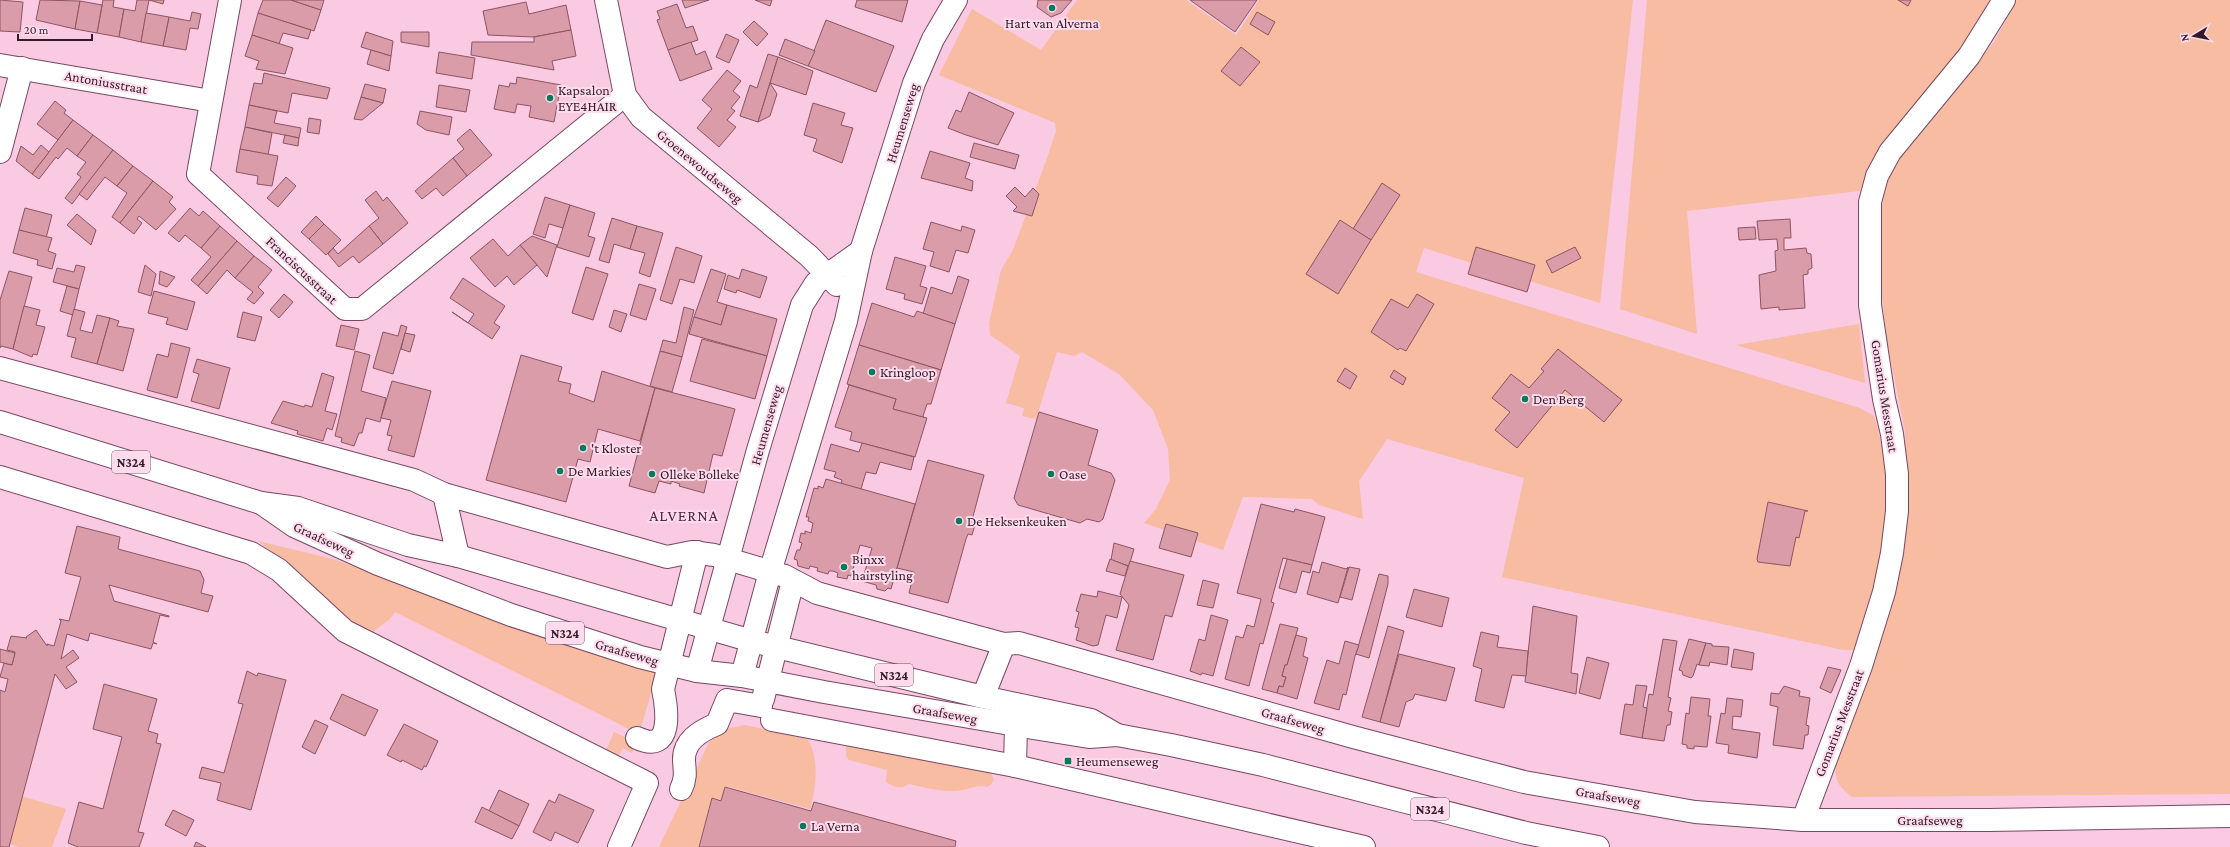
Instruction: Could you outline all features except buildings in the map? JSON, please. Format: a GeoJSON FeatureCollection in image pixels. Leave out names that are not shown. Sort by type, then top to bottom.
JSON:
{"type":"FeatureCollection","features":[{"type":"Feature","properties":{"kind":"street","name":"Franciscusstraat"},"geometry":{"type":"LineString","coordinates":[[230,0],[198,174],[345,309],[362,309],[625,95]]}},
{"type":"Feature","properties":{"kind":"street","name":"Groenewoudseweg"},"geometry":{"type":"LineString","coordinates":[[606,0],[625,95],[641,117],[809,256],[851,299]]}},
{"type":"Feature","properties":{"kind":"street","name":"Heumenseweg"},"geometry":{"type":"LineString","coordinates":[[742,676],[773,561],[844,329],[861,251],[914,83],[933,39],[956,0]]}},
{"type":"Feature","properties":{"kind":"street","name":"Gomarius Messtraat"},"geometry":{"type":"LineString","coordinates":[[1802,820],[1862,666],[1884,592],[1892,553],[1897,511],[1896,474],[1892,434],[1884,399],[1870,305],[1870,202],[1877,176],[1890,152],[1969,56],[2004,0]]}},
{"type":"Feature","properties":{"kind":"street","name":"Antoniusstraat"},"geometry":{"type":"LineString","coordinates":[[0,65],[211,101]]}},
{"type":"Feature","properties":{"kind":"street"},"geometry":{"type":"LineString","coordinates":[[0,152],[22,68]]}},
{"type":"Feature","properties":{"kind":"street","name":"Heumenseweg"},"geometry":{"type":"LineString","coordinates":[[697,671],[730,549],[802,305],[816,283],[827,274],[846,264],[861,251]]}},
{"type":"Feature","properties":{"kind":"street","name":"Graafseweg"},"geometry":{"type":"LineString","coordinates":[[0,368],[414,480],[444,494],[583,534],[668,556],[730,549],[773,561],[793,580],[818,593],[1004,644],[1019,643],[1353,737],[1524,782],[1695,812],[1802,820],[1989,820],[2230,816]]}},
{"type":"Feature","properties":{"kind":"street","name":"Graafseweg"},"geometry":{"type":"LineString","coordinates":[[0,422],[261,504],[298,508],[408,545],[458,556],[752,641],[983,697],[1091,720],[1117,735]]}},
{"type":"Feature","properties":{"kind":"street"},"geometry":{"type":"LineString","coordinates":[[0,477],[251,553],[279,570],[345,631],[647,783],[619,847]]}},
{"type":"Feature","properties":{"kind":"street"},"geometry":{"type":"LineString","coordinates":[[444,494],[458,556]]}},
{"type":"Feature","properties":{"kind":"street","name":"Graafseweg"},"geometry":{"type":"LineString","coordinates":[[261,504],[294,526],[378,564],[464,599],[625,652],[669,664],[697,671],[742,676],[1089,737],[1117,735],[1217,754],[1526,833],[1598,847]]}},
{"type":"Feature","properties":{"kind":"street"},"geometry":{"type":"LineString","coordinates":[[637,738],[647,743],[654,742],[664,732],[667,707],[663,689],[697,552]]}},
{"type":"Feature","properties":{"kind":"street"},"geometry":{"type":"LineString","coordinates":[[764,714],[768,681],[793,580]]}},
{"type":"Feature","properties":{"kind":"street","name":"Graafseweg"},"geometry":{"type":"LineString","coordinates":[[983,697],[1004,644]]}},
{"type":"Feature","properties":{"kind":"street"},"geometry":{"type":"LineString","coordinates":[[681,789],[686,773],[685,752],[690,740],[696,734],[717,724],[727,700],[764,714],[1015,766],[1364,847]]}},
{"type":"Feature","properties":{"kind":"street"},"geometry":{"type":"LineString","coordinates":[[666,725],[696,734]]}},
{"type":"Feature","properties":{"kind":"street"},"geometry":{"type":"LineString","coordinates":[[1015,766],[1016,725]]}},
{"type":"Feature","properties":{"kind":"shaded area"},"geometry":{"type":"Polygon","coordinates":[[[1077,0],[1186,0],[1236,35],[1259,0],[1633,0],[1600,303],[1424,248],[1416,272],[1860,408],[1874,416],[1881,446],[1885,476],[1886,505],[1884,534],[1872,592],[1854,650],[1844,650],[1502,577],[1524,478],[1387,439],[1359,481],[1363,519],[1319,505],[1312,499],[1243,497],[1223,550],[1144,523],[1156,509],[1170,480],[1168,449],[1153,410],[1119,374],[1082,352],[1074,356],[1057,352],[1036,419],[1022,416],[1024,408],[1006,403],[1020,356],[990,335],[989,323],[1001,270],[1013,250],[1046,161],[1056,131],[1055,123],[939,75],[972,9],[1041,50],[1077,0]]]}},
{"type":"Feature","properties":{"kind":"shaded area"},"geometry":{"type":"Polygon","coordinates":[[[1647,0],[1989,0],[1978,23],[1964,45],[1936,81],[1906,114],[1880,149],[1869,169],[1860,191],[1687,211],[1697,334],[1620,309],[1647,0]]]}},
{"type":"Feature","properties":{"kind":"shaded area"},"geometry":{"type":"Polygon","coordinates":[[[2017,0],[2230,0],[2230,794],[1852,797],[1838,783],[1835,763],[1892,604],[1901,565],[1906,523],[1907,480],[1905,432],[1887,341],[1881,287],[1879,243],[1881,213],[1886,183],[1907,146],[1994,42],[2017,0]]]}},
{"type":"Feature","properties":{"kind":"shaded area"},"geometry":{"type":"Polygon","coordinates":[[[1859,324],[1865,383],[1736,345],[1859,324]]]}},
{"type":"Feature","properties":{"kind":"shaded area"},"geometry":{"type":"Polygon","coordinates":[[[258,541],[333,559],[588,653],[657,673],[639,734],[395,612],[372,634],[344,618],[327,604],[303,576],[258,541]]]}},
{"type":"Feature","properties":{"kind":"shaded area"},"geometry":{"type":"Polygon","coordinates":[[[745,725],[807,739],[814,754],[816,773],[810,809],[726,786],[721,800],[712,798],[698,847],[659,847],[709,742],[726,729],[745,725]]]}},
{"type":"Feature","properties":{"kind":"shaded area"},"geometry":{"type":"Polygon","coordinates":[[[614,732],[636,742],[632,753],[623,748],[617,758],[606,751],[614,732]]]}},
{"type":"Feature","properties":{"kind":"shaded area"},"geometry":{"type":"Polygon","coordinates":[[[846,742],[990,769],[994,780],[987,787],[977,786],[955,791],[936,790],[909,784],[903,787],[897,787],[886,782],[887,770],[849,760],[846,756],[846,742]]]}},
{"type":"Feature","properties":{"kind":"shaded area"},"geometry":{"type":"Polygon","coordinates":[[[0,790],[66,809],[52,847],[20,847],[0,842],[0,790]]]}},
{"type":"Feature","properties":{"kind":"place","name":"Hart van Alverna"},"geometry":{"type":"Point","coordinates":[1052,8]}},
{"type":"Feature","properties":{"kind":"place","name":"Kapsalon EYE4HAIR"},"geometry":{"type":"Point","coordinates":[550,98]}},
{"type":"Feature","properties":{"kind":"place","name":"Kringloop"},"geometry":{"type":"Point","coordinates":[872,372]}},
{"type":"Feature","properties":{"kind":"place","name":"Den Berg"},"geometry":{"type":"Point","coordinates":[1525,399]}},
{"type":"Feature","properties":{"kind":"place","name":"'t Kloster"},"geometry":{"type":"Point","coordinates":[583,448]}},
{"type":"Feature","properties":{"kind":"place","name":"De Markies"},"geometry":{"type":"Point","coordinates":[560,471]}},
{"type":"Feature","properties":{"kind":"place","name":"Olleke Bolleke"},"geometry":{"type":"Point","coordinates":[652,474]}},
{"type":"Feature","properties":{"kind":"place","name":"Oase"},"geometry":{"type":"Point","coordinates":[1051,474]}},
{"type":"Feature","properties":{"kind":"place","name":"De Heksenkeuken"},"geometry":{"type":"Point","coordinates":[959,521]}},
{"type":"Feature","properties":{"kind":"place","name":"Binxx hairstyling"},"geometry":{"type":"Point","coordinates":[844,567]}},
{"type":"Feature","properties":{"kind":"place","name":"Heumenseweg"},"geometry":{"type":"Point","coordinates":[1068,761]}},
{"type":"Feature","properties":{"kind":"place","name":"La Verna"},"geometry":{"type":"Point","coordinates":[803,826]}},
{"type":"Feature","properties":{"kind":"district","name":"ALVERNA"},"geometry":{"type":"Point","coordinates":[684,515]}}]}
